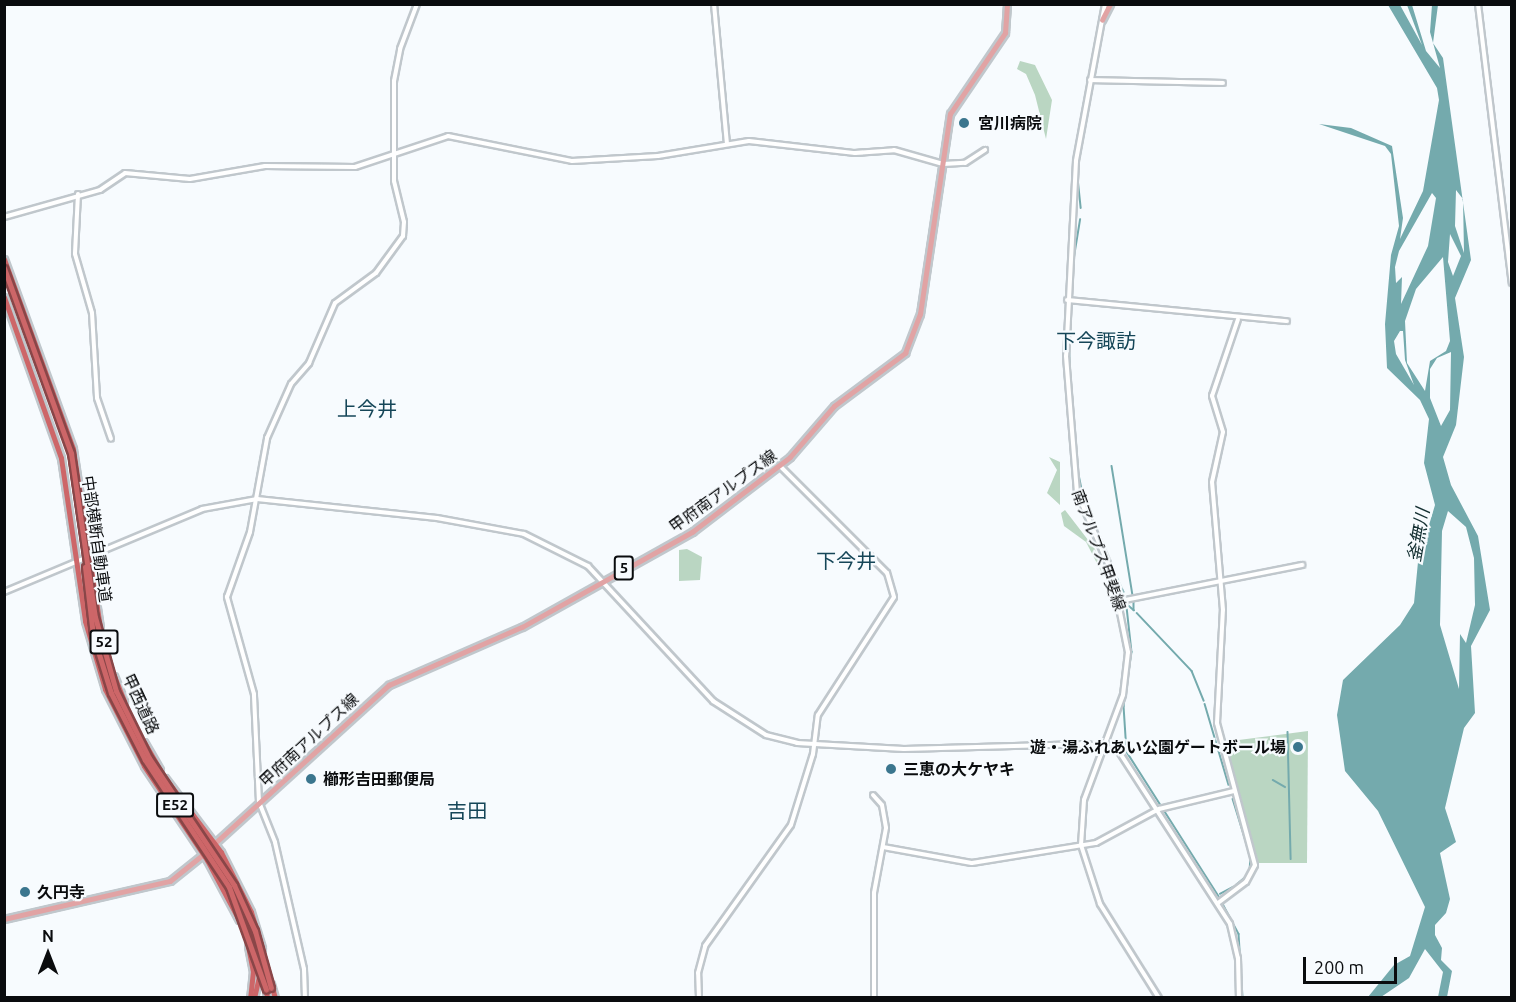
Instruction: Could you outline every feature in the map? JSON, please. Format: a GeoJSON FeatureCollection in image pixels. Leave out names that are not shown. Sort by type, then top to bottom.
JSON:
{"type":"FeatureCollection","features":[{"type":"Feature","properties":{"kind":"highway","name":"甲西道路"},"geometry":{"type":"LineString","coordinates":[[4,259],[73,448],[103,639],[123,699],[155,762],[214,843],[258,932],[263,963],[252,998]]}},
{"type":"Feature","properties":{"kind":"highway","name":"中部横断自動車道"},"geometry":{"type":"LineString","coordinates":[[4,268],[69,446],[79,490],[94,617],[116,691],[149,758],[234,885],[266,965],[268,989],[266,998]]}},
{"type":"Feature","properties":{"kind":"highway","name":"中部横断自動車道"},"geometry":{"type":"LineString","coordinates":[[4,274],[68,454],[78,504],[90,617],[103,672],[145,760],[217,865],[246,924],[268,989],[274,998]]}},
{"type":"Feature","properties":{"kind":"highway","name":"甲西道路"},"geometry":{"type":"LineString","coordinates":[[4,297],[57,441],[90,642],[109,698],[144,766],[203,854],[247,942],[253,971],[252,998]]}},
{"type":"Feature","properties":{"kind":"main road","name":"甲府南アルプス線"},"geometry":{"type":"LineString","coordinates":[[4,919],[170,881],[203,854],[388,684],[516,630],[602,580],[692,532],[780,466],[834,406],[911,346],[950,114],[1005,34],[1007,4]]}},
{"type":"Feature","properties":{"kind":"main road"},"geometry":{"type":"LineString","coordinates":[[1102,20],[1110,4]]}},
{"type":"Feature","properties":{"kind":"street"},"geometry":{"type":"LineString","coordinates":[[304,998],[304,969],[276,842],[259,802],[255,693],[227,597],[257,499],[267,438],[295,377],[309,363],[332,306],[376,273],[403,236],[393,156],[397,62],[417,4]]}},
{"type":"Feature","properties":{"kind":"street"},"geometry":{"type":"LineString","coordinates":[[714,4],[727,143]]}},
{"type":"Feature","properties":{"kind":"street","name":"南アルプス甲斐線"},"geometry":{"type":"LineString","coordinates":[[1105,4],[1076,160],[1066,300],[1075,483],[1120,601],[1127,639],[1126,679],[1084,800],[1081,845],[1100,904],[1159,998]]}},
{"type":"Feature","properties":{"kind":"street"},"geometry":{"type":"LineString","coordinates":[[1479,6],[1512,283]]}},
{"type":"Feature","properties":{"kind":"street"},"geometry":{"type":"LineString","coordinates":[[1090,80],[1223,83]]}},
{"type":"Feature","properties":{"kind":"street"},"geometry":{"type":"LineString","coordinates":[[4,217],[78,194],[100,190],[129,173],[190,179],[265,166],[355,167],[448,136],[572,161],[658,156],[727,143],[759,141],[855,153],[894,150],[943,164],[965,163],[986,150]]}},
{"type":"Feature","properties":{"kind":"street"},"geometry":{"type":"LineString","coordinates":[[78,194],[75,254],[92,313],[97,398],[111,439]]}},
{"type":"Feature","properties":{"kind":"street"},"geometry":{"type":"LineString","coordinates":[[1066,300],[1238,319],[1287,321]]}},
{"type":"Feature","properties":{"kind":"street"},"geometry":{"type":"LineString","coordinates":[[1218,903],[1246,882],[1255,865],[1217,723],[1223,626],[1212,482],[1223,432],[1212,396],[1238,319]]}},
{"type":"Feature","properties":{"kind":"street"},"geometry":{"type":"LineString","coordinates":[[699,998],[698,973],[705,946],[791,825],[814,744],[818,715],[889,611],[893,587],[887,573],[780,466]]}},
{"type":"Feature","properties":{"kind":"street"},"geometry":{"type":"LineString","coordinates":[[4,592],[202,509],[257,499],[495,527],[549,544],[602,580],[732,718],[766,735],[814,744],[930,749],[1104,744],[1125,756],[1218,903],[1236,940],[1239,998]]}},
{"type":"Feature","properties":{"kind":"street"},"geometry":{"type":"LineString","coordinates":[[1120,601],[1302,565]]}},
{"type":"Feature","properties":{"kind":"street"},"geometry":{"type":"LineString","coordinates":[[883,847],[964,864],[1081,845],[1112,836],[1159,809],[1234,791]]}},
{"type":"Feature","properties":{"kind":"street"},"geometry":{"type":"LineString","coordinates":[[873,795],[886,815],[883,847],[874,893],[874,998]]}},
{"type":"Feature","properties":{"kind":"street"},"geometry":{"type":"LineString","coordinates":[[4,913],[10,916]]}},
{"type":"Feature","properties":{"kind":"green space"},"geometry":{"type":"Polygon","coordinates":[[[1020,61],[1035,65],[1052,100],[1046,139],[1035,95],[1026,74],[1017,69],[1020,61]]]}},
{"type":"Feature","properties":{"kind":"green space"},"geometry":{"type":"Polygon","coordinates":[[[1049,457],[1060,462],[1060,505],[1047,493],[1057,470],[1049,457]]]}},
{"type":"Feature","properties":{"kind":"green space"},"geometry":{"type":"Polygon","coordinates":[[[1065,510],[1095,549],[1103,575],[1086,542],[1064,526],[1061,513],[1065,510]]]}},
{"type":"Feature","properties":{"kind":"green space"},"geometry":{"type":"Polygon","coordinates":[[[687,549],[702,557],[700,580],[679,581],[679,550],[687,549]]]}},
{"type":"Feature","properties":{"kind":"green space"},"geometry":{"type":"Polygon","coordinates":[[[1308,731],[1307,863],[1258,863],[1223,742],[1308,731]]]}},
{"type":"Feature","properties":{"kind":"water"},"geometry":{"type":"Polygon","coordinates":[[[1388,5],[1400,5],[1422,45],[1407,5],[1412,5],[1426,51],[1440,68],[1433,43],[1443,58],[1462,198],[1456,190],[1455,226],[1464,253],[1463,203],[1471,260],[1455,298],[1464,357],[1456,425],[1443,457],[1451,485],[1478,536],[1490,610],[1471,646],[1475,713],[1464,728],[1445,808],[1456,842],[1440,853],[1450,899],[1446,913],[1435,925],[1435,935],[1442,948],[1441,960],[1452,971],[1447,997],[1438,997],[1443,972],[1425,949],[1409,978],[1381,997],[1368,997],[1394,965],[1410,956],[1425,907],[1378,811],[1345,771],[1337,715],[1343,680],[1400,625],[1414,603],[1418,562],[1435,505],[1424,463],[1429,419],[1420,400],[1387,368],[1385,324],[1391,255],[1399,226],[1391,154],[1385,146],[1319,124],[1351,128],[1392,146],[1403,218],[1400,239],[1423,191],[1439,100],[1437,88],[1388,5]],[[1432,193],[1399,251],[1395,267],[1396,283],[1402,277],[1401,304],[1428,246],[1436,198],[1432,193]],[[1450,234],[1448,262],[1453,276],[1461,256],[1450,234]],[[1443,257],[1416,289],[1405,321],[1407,363],[1425,391],[1430,361],[1446,351],[1450,341],[1443,257]],[[1400,331],[1394,341],[1396,354],[1414,385],[1405,360],[1403,331],[1400,331]],[[1451,352],[1437,358],[1430,369],[1430,398],[1441,426],[1450,410],[1451,352]],[[1448,511],[1442,531],[1440,625],[1459,689],[1460,634],[1466,643],[1475,605],[1474,558],[1466,527],[1448,511]]]}},
{"type":"Feature","properties":{"kind":"water"},"geometry":{"type":"Polygon","coordinates":[[[1432,5],[1438,5],[1433,43],[1430,32],[1432,5]]]}},
{"type":"Feature","properties":{"kind":"waterway"},"geometry":{"type":"LineString","coordinates":[[1078,178],[1081,208]]}},
{"type":"Feature","properties":{"kind":"waterway"},"geometry":{"type":"LineString","coordinates":[[1072,269],[1080,220]]}},
{"type":"Feature","properties":{"kind":"waterway"},"geometry":{"type":"LineString","coordinates":[[1069,334],[1071,386]]}},
{"type":"Feature","properties":{"kind":"waterway"},"geometry":{"type":"LineString","coordinates":[[1072,389],[1077,459]]}},
{"type":"Feature","properties":{"kind":"waterway"},"geometry":{"type":"LineString","coordinates":[[1077,465],[1086,509],[1124,592]]}},
{"type":"Feature","properties":{"kind":"waterway"},"geometry":{"type":"LineString","coordinates":[[1112,466],[1133,596]]}},
{"type":"Feature","properties":{"kind":"waterway"},"geometry":{"type":"LineString","coordinates":[[1134,600],[1134,610]]}},
{"type":"Feature","properties":{"kind":"waterway"},"geometry":{"type":"LineString","coordinates":[[1128,605],[1134,610]]}},
{"type":"Feature","properties":{"kind":"waterway"},"geometry":{"type":"LineString","coordinates":[[1127,607],[1132,652],[1124,706],[1127,752],[1220,898]]}},
{"type":"Feature","properties":{"kind":"waterway"},"geometry":{"type":"LineString","coordinates":[[1137,613],[1192,671],[1204,701]]}},
{"type":"Feature","properties":{"kind":"waterway"},"geometry":{"type":"LineString","coordinates":[[1205,704],[1229,785]]}},
{"type":"Feature","properties":{"kind":"waterway"},"geometry":{"type":"LineString","coordinates":[[1288,732],[1291,859]]}},
{"type":"Feature","properties":{"kind":"waterway"},"geometry":{"type":"LineString","coordinates":[[1273,780],[1285,787]]}},
{"type":"Feature","properties":{"kind":"waterway"},"geometry":{"type":"LineString","coordinates":[[1233,799],[1251,857],[1250,870]]}},
{"type":"Feature","properties":{"kind":"waterway"},"geometry":{"type":"LineString","coordinates":[[1236,885],[1248,875]]}},
{"type":"Feature","properties":{"kind":"waterway"},"geometry":{"type":"LineString","coordinates":[[1220,894],[1233,887]]}},
{"type":"Feature","properties":{"kind":"waterway"},"geometry":{"type":"LineString","coordinates":[[1222,902],[1239,934],[1243,998]]}},
{"type":"Feature","properties":{"kind":"place","name":"宮川病院"},"geometry":{"type":"Point","coordinates":[964,123]}},
{"type":"Feature","properties":{"kind":"place","name":"遊・湯ふれあい公園ゲートボール場"},"geometry":{"type":"Point","coordinates":[1298,747]}},
{"type":"Feature","properties":{"kind":"place","name":"三恵の大ケヤキ"},"geometry":{"type":"Point","coordinates":[891,769]}},
{"type":"Feature","properties":{"kind":"place","name":"櫛形吉田郵便局"},"geometry":{"type":"Point","coordinates":[311,779]}},
{"type":"Feature","properties":{"kind":"place","name":"久円寺"},"geometry":{"type":"Point","coordinates":[25,892]}},
{"type":"Feature","properties":{"kind":"district","name":"下今諏訪"},"geometry":{"type":"Point","coordinates":[1096,340]}},
{"type":"Feature","properties":{"kind":"district","name":"上今井"},"geometry":{"type":"Point","coordinates":[367,408]}},
{"type":"Feature","properties":{"kind":"district","name":"下今井"},"geometry":{"type":"Point","coordinates":[846,560]}},
{"type":"Feature","properties":{"kind":"district","name":"吉田"},"geometry":{"type":"Point","coordinates":[467,810]}},
{"type":"Feature","properties":{"kind":"water label","name":"釜無川"},"geometry":{"type":"Point","coordinates":[1418,535]}}]}
